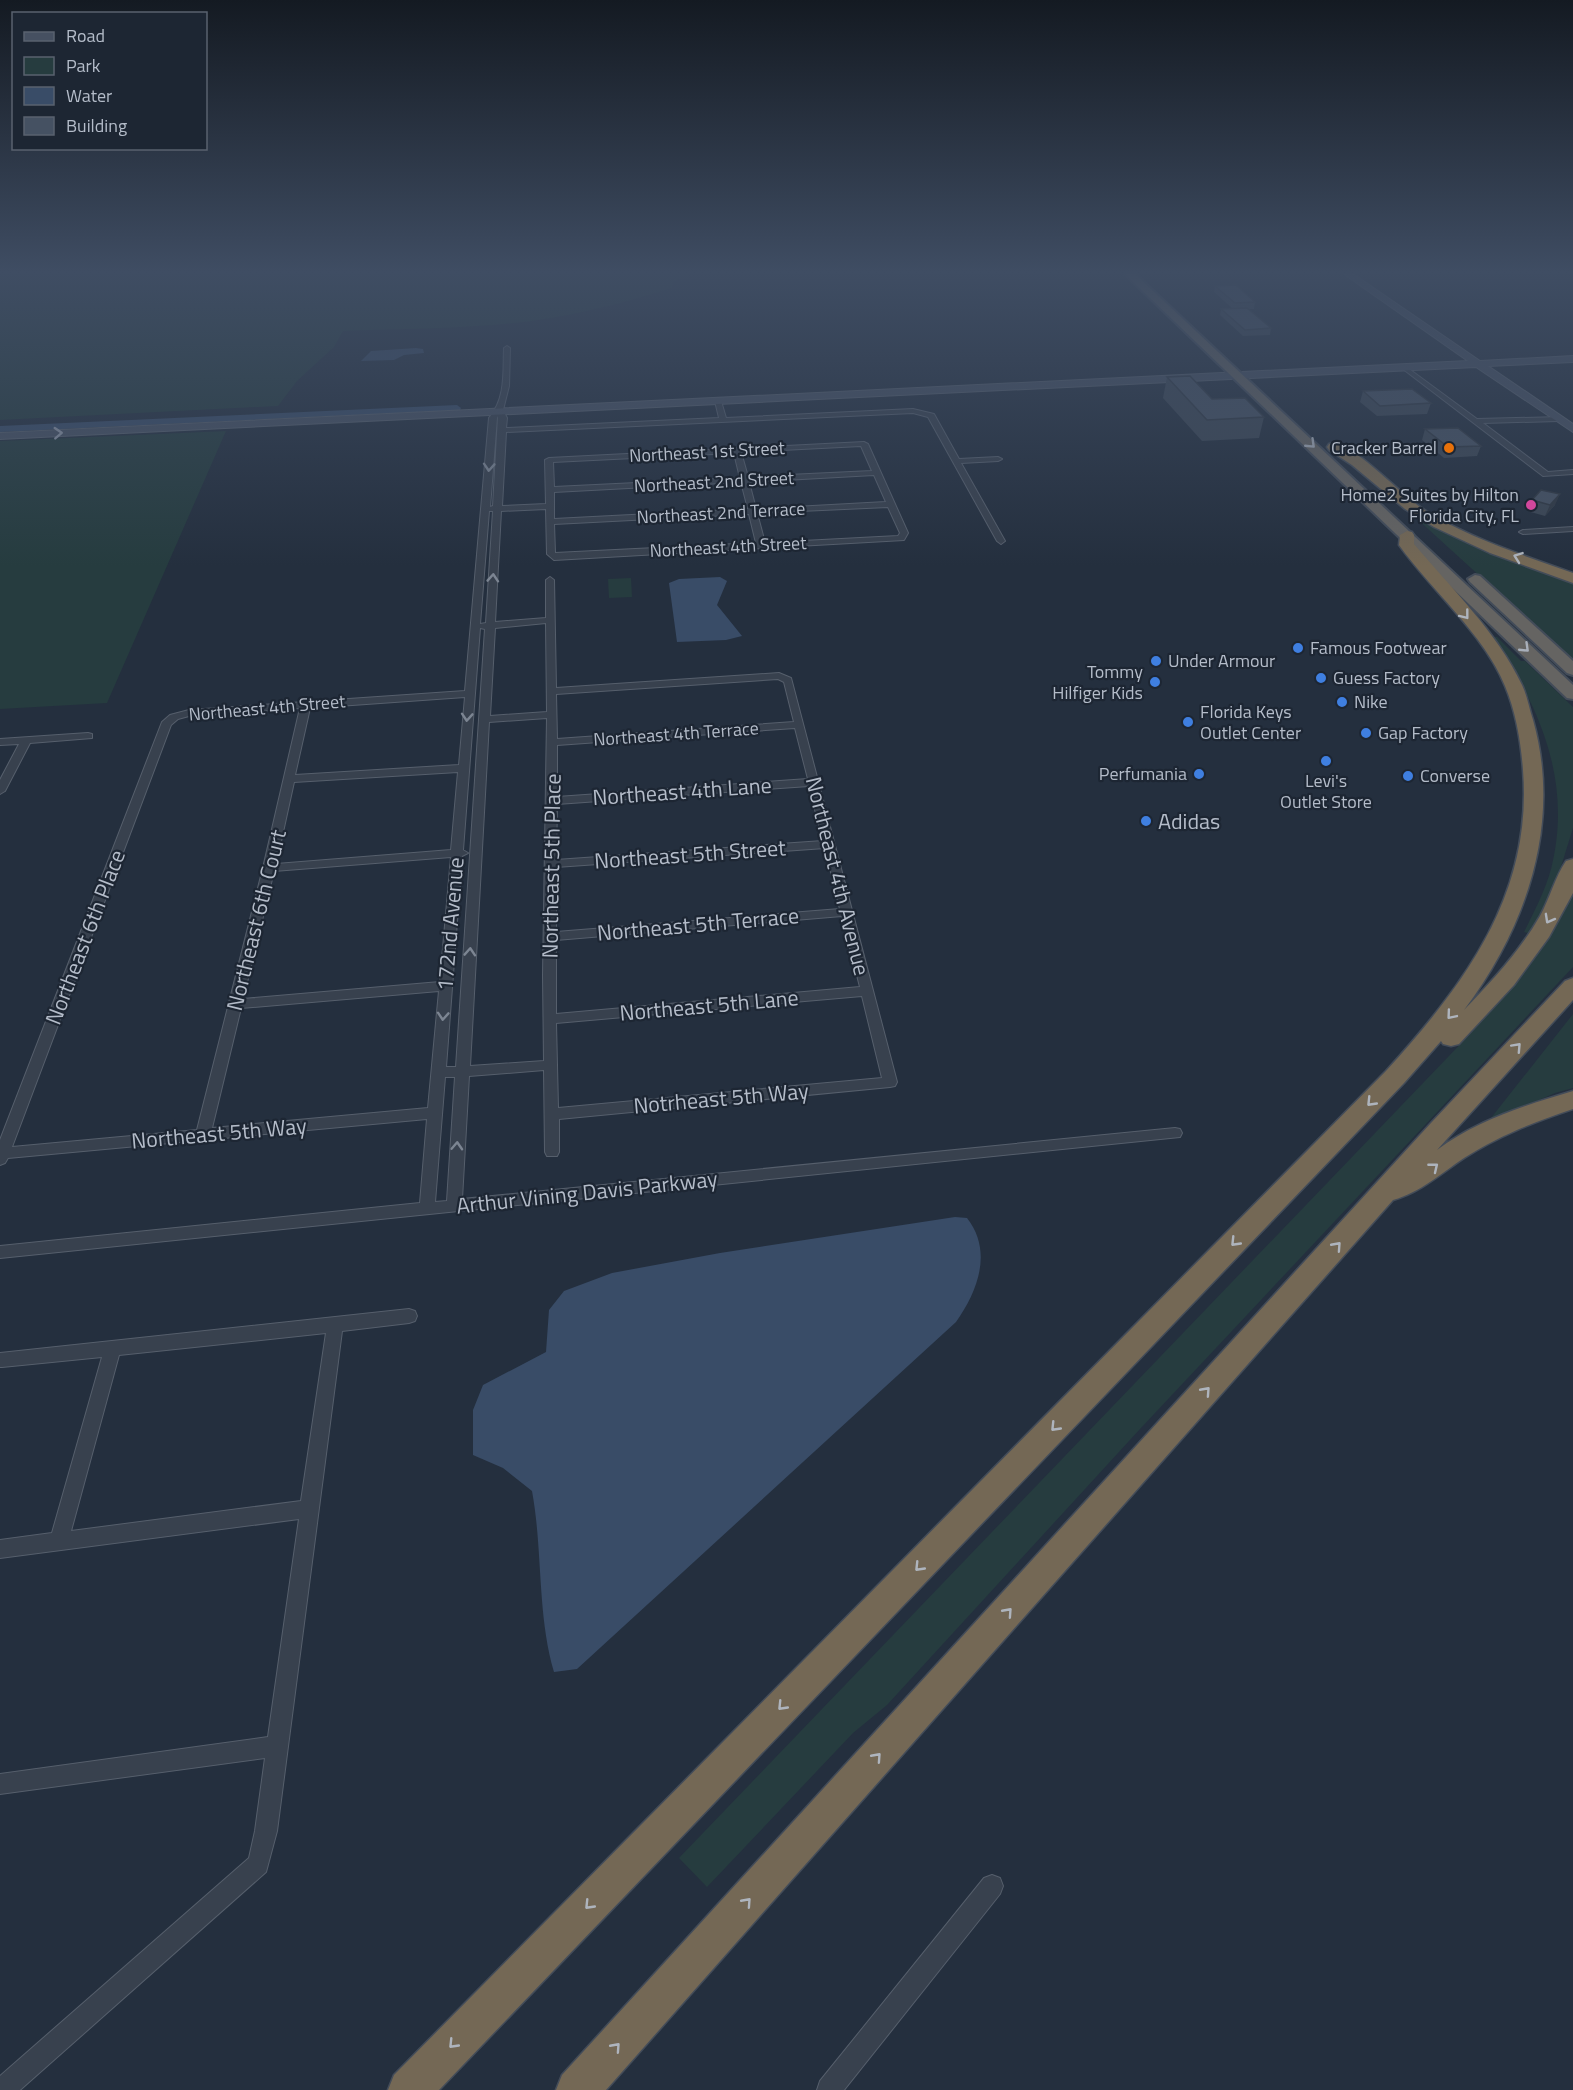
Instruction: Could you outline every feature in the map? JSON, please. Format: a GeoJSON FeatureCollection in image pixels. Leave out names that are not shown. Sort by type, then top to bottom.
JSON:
{"type":"FeatureCollection","features":[{"type":"Feature","properties":{"kind":"highway"},"geometry":{"type":"LineString","coordinates":[[1233,372],[1573,694]]}},
{"type":"Feature","properties":{"kind":"highway"},"geometry":{"type":"LineString","coordinates":[[1254,372],[1272,388]]}},
{"type":"Feature","properties":{"kind":"highway"},"geometry":{"type":"LineString","coordinates":[[1330,444],[1427,535]]}},
{"type":"Feature","properties":{"kind":"highway"},"geometry":{"type":"LineString","coordinates":[[1330,444],[1351,457],[1406,503],[1436,522],[1469,539],[1573,578]]}},
{"type":"Feature","properties":{"kind":"highway"},"geometry":{"type":"LineString","coordinates":[[409,2090],[1411,1060],[1474,988],[1503,945],[1519,917],[1539,861],[1546,808],[1540,757],[1529,721],[1516,692],[1482,637],[1406,545],[1407,536]]}},
{"type":"Feature","properties":{"kind":"highway"},"geometry":{"type":"LineString","coordinates":[[1462,567],[1573,670]]}},
{"type":"Feature","properties":{"kind":"highway"},"geometry":{"type":"LineString","coordinates":[[1411,1060],[1447,1042],[1512,973],[1546,924],[1573,865]]}},
{"type":"Feature","properties":{"kind":"highway"},"geometry":{"type":"LineString","coordinates":[[577,2090],[1382,1195],[1573,986]]}},
{"type":"Feature","properties":{"kind":"highway"},"geometry":{"type":"LineString","coordinates":[[1382,1195],[1426,1173],[1485,1133],[1529,1114],[1573,1100]]}},
{"type":"Feature","properties":{"kind":"main road"},"geometry":{"type":"LineString","coordinates":[[0,436],[502,406],[1233,372]]}},
{"type":"Feature","properties":{"kind":"main road"},"geometry":{"type":"LineString","coordinates":[[435,403],[502,406],[728,408],[944,386],[956,390],[1233,372]]}},
{"type":"Feature","properties":{"kind":"main road"},"geometry":{"type":"LineString","coordinates":[[1492,372],[1573,429]]}},
{"type":"Feature","properties":{"kind":"street"},"geometry":{"type":"LineString","coordinates":[[502,406],[505,372]]}},
{"type":"Feature","properties":{"kind":"street"},"geometry":{"type":"LineString","coordinates":[[1410,372],[1546,474],[1573,472]]}},
{"type":"Feature","properties":{"kind":"street","name":"172nd Avenue"},"geometry":{"type":"LineString","coordinates":[[454,1205],[502,406]]}},
{"type":"Feature","properties":{"kind":"street","name":"172nd Avenue"},"geometry":{"type":"LineString","coordinates":[[427,1209],[468,694],[493,418],[502,406]]}},
{"type":"Feature","properties":{"kind":"street"},"geometry":{"type":"LineString","coordinates":[[723,420],[728,408]]}},
{"type":"Feature","properties":{"kind":"street"},"geometry":{"type":"LineString","coordinates":[[723,420],[728,408]]}},
{"type":"Feature","properties":{"kind":"street"},"geometry":{"type":"LineString","coordinates":[[728,408],[919,412],[931,416],[1000,541]]}},
{"type":"Feature","properties":{"kind":"street"},"geometry":{"type":"LineString","coordinates":[[1475,421],[1555,417]]}},
{"type":"Feature","properties":{"kind":"street"},"geometry":{"type":"LineString","coordinates":[[502,430],[723,420]]}},
{"type":"Feature","properties":{"kind":"street","name":"Northeast 1st Street"},"geometry":{"type":"LineString","coordinates":[[550,490],[549,460],[864,444],[878,473]]}},
{"type":"Feature","properties":{"kind":"street"},"geometry":{"type":"LineString","coordinates":[[736,451],[761,545]]}},
{"type":"Feature","properties":{"kind":"street"},"geometry":{"type":"LineString","coordinates":[[956,461],[998,459]]}},
{"type":"Feature","properties":{"kind":"street"},"geometry":{"type":"LineString","coordinates":[[878,473],[891,504]]}},
{"type":"Feature","properties":{"kind":"street","name":"Northeast 2nd Street"},"geometry":{"type":"LineString","coordinates":[[550,490],[878,473]]}},
{"type":"Feature","properties":{"kind":"street"},"geometry":{"type":"LineString","coordinates":[[550,490],[550,522]]}},
{"type":"Feature","properties":{"kind":"street","name":"Northeast 2nd Terrace"},"geometry":{"type":"LineString","coordinates":[[550,522],[891,504]]}},
{"type":"Feature","properties":{"kind":"street","name":"Northeast 4th Street"},"geometry":{"type":"LineString","coordinates":[[550,522],[551,554],[554,557],[901,538],[904,533],[891,504]]}},
{"type":"Feature","properties":{"kind":"street"},"geometry":{"type":"LineString","coordinates":[[486,509],[550,506]]}},
{"type":"Feature","properties":{"kind":"street"},"geometry":{"type":"LineString","coordinates":[[1523,532],[1573,529]]}},
{"type":"Feature","properties":{"kind":"street","name":"Northeast 5th Place"},"geometry":{"type":"LineString","coordinates":[[550,580],[552,1152]]}},
{"type":"Feature","properties":{"kind":"street"},"geometry":{"type":"LineString","coordinates":[[474,632],[550,620]]}},
{"type":"Feature","properties":{"kind":"street","name":"Northeast 4th Avenue"},"geometry":{"type":"LineString","coordinates":[[550,691],[779,676],[788,680],[890,1082]]}},
{"type":"Feature","properties":{"kind":"street","name":"Northeast 4th Street"},"geometry":{"type":"LineString","coordinates":[[174,717],[189,712],[468,694]]}},
{"type":"Feature","properties":{"kind":"street","name":"Northeast 6th Court"},"geometry":{"type":"LineString","coordinates":[[203,1134],[269,868],[306,704]]}},
{"type":"Feature","properties":{"kind":"street"},"geometry":{"type":"LineString","coordinates":[[484,719],[550,715]]}},
{"type":"Feature","properties":{"kind":"street","name":"Northeast 6th Place"},"geometry":{"type":"LineString","coordinates":[[1,1156],[166,724],[174,717]]}},
{"type":"Feature","properties":{"kind":"street","name":"Northeast 4th Terrace"},"geometry":{"type":"LineString","coordinates":[[552,742],[800,725]]}},
{"type":"Feature","properties":{"kind":"street"},"geometry":{"type":"LineString","coordinates":[[0,742],[88,736]]}},
{"type":"Feature","properties":{"kind":"street"},"geometry":{"type":"LineString","coordinates":[[0,791],[26,740]]}},
{"type":"Feature","properties":{"kind":"street"},"geometry":{"type":"LineString","coordinates":[[289,779],[463,768]]}},
{"type":"Feature","properties":{"kind":"street","name":"Northeast 4th Lane"},"geometry":{"type":"LineString","coordinates":[[550,801],[814,782]]}},
{"type":"Feature","properties":{"kind":"street","name":"Northeast 5th Street"},"geometry":{"type":"LineString","coordinates":[[550,864],[830,844]]}},
{"type":"Feature","properties":{"kind":"street"},"geometry":{"type":"LineString","coordinates":[[269,868],[476,852]]}},
{"type":"Feature","properties":{"kind":"street","name":"Northeast 5th Terrace"},"geometry":{"type":"LineString","coordinates":[[550,936],[847,912]]}},
{"type":"Feature","properties":{"kind":"street"},"geometry":{"type":"LineString","coordinates":[[236,1004],[445,986]]}},
{"type":"Feature","properties":{"kind":"street","name":"Northeast 5th Lane"},"geometry":{"type":"LineString","coordinates":[[551,1019],[867,991]]}},
{"type":"Feature","properties":{"kind":"street"},"geometry":{"type":"LineString","coordinates":[[438,1073],[551,1065]]}},
{"type":"Feature","properties":{"kind":"street","name":"Notrheast 5th Way"},"geometry":{"type":"LineString","coordinates":[[552,1114],[890,1082]]}},
{"type":"Feature","properties":{"kind":"street","name":"Northeast 5th Way"},"geometry":{"type":"LineString","coordinates":[[1,1156],[203,1134],[435,1113]]}},
{"type":"Feature","properties":{"kind":"street","name":"Arthur Vining Davis Parkway"},"geometry":{"type":"LineString","coordinates":[[0,1252],[1175,1133]]}},
{"type":"Feature","properties":{"kind":"street"},"geometry":{"type":"LineString","coordinates":[[2,1360],[410,1316]]}},
{"type":"Feature","properties":{"kind":"street"},"geometry":{"type":"LineString","coordinates":[[2,2090],[258,1864],[266,1831],[335,1325]]}},
{"type":"Feature","properties":{"kind":"street"},"geometry":{"type":"LineString","coordinates":[[59,1540],[113,1348]]}},
{"type":"Feature","properties":{"kind":"street"},"geometry":{"type":"LineString","coordinates":[[0,1549],[309,1509]]}},
{"type":"Feature","properties":{"kind":"street"},"geometry":{"type":"LineString","coordinates":[[0,1784],[276,1746]]}},
{"type":"Feature","properties":{"kind":"street"},"geometry":{"type":"LineString","coordinates":[[829,2090],[992,1886]]}},
{"type":"Feature","properties":{"kind":"green space"},"geometry":{"type":"Polygon","coordinates":[[[0,372],[307,372],[278,406],[0,420],[0,372]]]}},
{"type":"Feature","properties":{"kind":"green space"},"geometry":{"type":"Polygon","coordinates":[[[226,431],[107,703],[0,709],[0,441],[226,431]]]}},
{"type":"Feature","properties":{"kind":"green space"},"geometry":{"type":"Polygon","coordinates":[[[1415,517],[1421,517],[1573,580],[1573,661],[1415,517]]]}},
{"type":"Feature","properties":{"kind":"green space"},"geometry":{"type":"Polygon","coordinates":[[[631,578],[632,597],[609,598],[608,579],[631,578]]]}},
{"type":"Feature","properties":{"kind":"green space"},"geometry":{"type":"Polygon","coordinates":[[[1493,637],[1497,637],[1521,661],[1525,661],[1573,707],[1573,828],[1555,886],[1531,934],[1524,932],[1549,877],[1557,837],[1558,806],[1555,776],[1538,719],[1525,691],[1493,637]]]}},
{"type":"Feature","properties":{"kind":"green space"},"geometry":{"type":"Polygon","coordinates":[[[1573,881],[1573,967],[1140,1429],[887,1705],[853,1733],[707,1887],[679,1858],[1472,1032],[1521,972],[1573,881]]]}},
{"type":"Feature","properties":{"kind":"green space"},"geometry":{"type":"Polygon","coordinates":[[[1573,1014],[1573,1088],[1555,1093],[1494,1120],[1491,1118],[1573,1014]]]}},
{"type":"Feature","properties":{"kind":"water"},"geometry":{"type":"Polygon","coordinates":[[[720,577],[727,581],[717,605],[742,636],[726,640],[677,642],[669,583],[679,579],[720,577]]]}},
{"type":"Feature","properties":{"kind":"water"},"geometry":{"type":"Polygon","coordinates":[[[955,1217],[967,1218],[975,1231],[981,1257],[971,1297],[956,1322],[577,1669],[554,1672],[542,1605],[538,1536],[532,1491],[503,1468],[473,1455],[473,1410],[483,1385],[546,1352],[549,1310],[564,1291],[612,1273],[720,1253],[955,1217]]]}},
{"type":"Feature","properties":{"kind":"building"},"geometry":{"type":"Polygon","coordinates":[[[1190,376],[1212,399],[1245,398],[1264,417],[1207,420],[1167,377],[1190,376]]]}},
{"type":"Feature","properties":{"kind":"building"},"geometry":{"type":"Polygon","coordinates":[[[1412,389],[1431,403],[1380,406],[1363,391],[1412,389]]]}},
{"type":"Feature","properties":{"kind":"building"},"geometry":{"type":"Polygon","coordinates":[[[1458,428],[1481,446],[1448,447],[1425,429],[1458,428]]]}},
{"type":"Feature","properties":{"kind":"building"},"geometry":{"type":"Polygon","coordinates":[[[1541,490],[1560,494],[1550,505],[1532,500],[1541,490]]]}},
{"type":"Feature","properties":{"kind":"waterway"},"geometry":{"type":"LineString","coordinates":[[0,429],[457,408]]}},
{"type":"Feature","properties":{"kind":"place","name":"Cracker Barrel"},"geometry":{"type":"Point","coordinates":[1449,448]}},
{"type":"Feature","properties":{"kind":"place","name":"Home2 Suites by Hilton Florida City, FL"},"geometry":{"type":"Point","coordinates":[1531,505]}},
{"type":"Feature","properties":{"kind":"place","name":"Famous Footwear"},"geometry":{"type":"Point","coordinates":[1298,648]}},
{"type":"Feature","properties":{"kind":"place","name":"Under Armour"},"geometry":{"type":"Point","coordinates":[1156,661]}},
{"type":"Feature","properties":{"kind":"place","name":"Guess Factory"},"geometry":{"type":"Point","coordinates":[1321,678]}},
{"type":"Feature","properties":{"kind":"place","name":"Tommy Hilfiger Kids"},"geometry":{"type":"Point","coordinates":[1155,682]}},
{"type":"Feature","properties":{"kind":"place","name":"Nike"},"geometry":{"type":"Point","coordinates":[1342,702]}},
{"type":"Feature","properties":{"kind":"place","name":"Florida Keys Outlet Center"},"geometry":{"type":"Point","coordinates":[1188,722]}},
{"type":"Feature","properties":{"kind":"place","name":"Gap Factory"},"geometry":{"type":"Point","coordinates":[1366,733]}},
{"type":"Feature","properties":{"kind":"place","name":"Levi's Outlet Store"},"geometry":{"type":"Point","coordinates":[1326,761]}},
{"type":"Feature","properties":{"kind":"place","name":"Perfumania"},"geometry":{"type":"Point","coordinates":[1199,774]}},
{"type":"Feature","properties":{"kind":"place","name":"Converse"},"geometry":{"type":"Point","coordinates":[1408,776]}},
{"type":"Feature","properties":{"kind":"place","name":"Adidas"},"geometry":{"type":"Point","coordinates":[1146,821]}}]}
